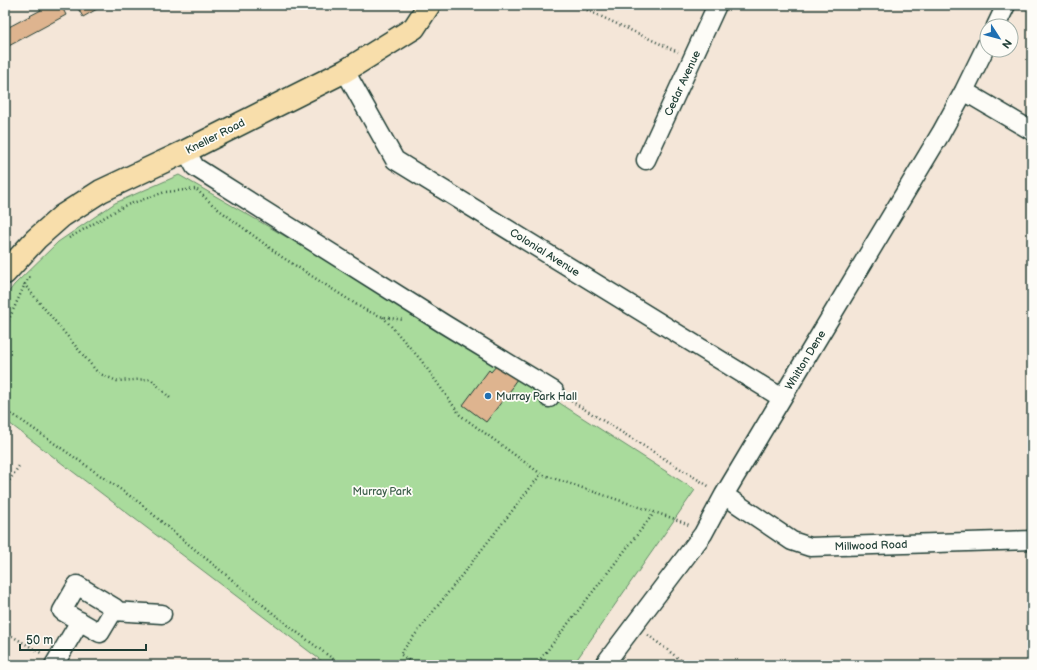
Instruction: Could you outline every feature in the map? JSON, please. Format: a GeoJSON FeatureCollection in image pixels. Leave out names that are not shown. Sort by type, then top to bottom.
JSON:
{"type":"FeatureCollection","features":[{"type":"Feature","properties":{"kind":"main road","name":"Kneller Road"},"geometry":{"type":"LineString","coordinates":[[6,272],[36,239],[69,212],[101,191],[190,159],[345,71],[414,28],[429,5]]}},
{"type":"Feature","properties":{"kind":"street","name":"Cedar Avenue"},"geometry":{"type":"LineString","coordinates":[[646,160],[717,5]]}},
{"type":"Feature","properties":{"kind":"street"},"geometry":{"type":"LineString","coordinates":[[1000,18],[1006,5]]}},
{"type":"Feature","properties":{"kind":"street","name":"Whitton Dene"},"geometry":{"type":"LineString","coordinates":[[604,665],[703,534],[724,495],[941,133],[980,58]]}},
{"type":"Feature","properties":{"kind":"street","name":"Colonial Avenue"},"geometry":{"type":"LineString","coordinates":[[345,71],[396,160],[782,398]]}},
{"type":"Feature","properties":{"kind":"street"},"geometry":{"type":"LineString","coordinates":[[964,91],[1032,131]]}},
{"type":"Feature","properties":{"kind":"street"},"geometry":{"type":"LineString","coordinates":[[190,159],[552,395]]}},
{"type":"Feature","properties":{"kind":"street","name":"Millwood Road"},"geometry":{"type":"LineString","coordinates":[[724,495],[792,541],[810,547],[1032,540]]}},
{"type":"Feature","properties":{"kind":"street"},"geometry":{"type":"LineString","coordinates":[[77,585],[115,608],[100,633],[80,621],[62,610],[77,585]]}},
{"type":"Feature","properties":{"kind":"street"},"geometry":{"type":"LineString","coordinates":[[113,611],[162,614]]}},
{"type":"Feature","properties":{"kind":"street"},"geometry":{"type":"LineString","coordinates":[[55,664],[80,621]]}},
{"type":"Feature","properties":{"kind":"path"},"geometry":{"type":"LineString","coordinates":[[576,5],[693,59]]}},
{"type":"Feature","properties":{"kind":"path"},"geometry":{"type":"LineString","coordinates":[[190,159],[196,189],[214,206],[282,257],[365,310],[383,317],[406,320]]}},
{"type":"Feature","properties":{"kind":"path"},"geometry":{"type":"LineString","coordinates":[[62,242],[124,206],[165,192],[196,189]]}},
{"type":"Feature","properties":{"kind":"path"},"geometry":{"type":"LineString","coordinates":[[6,272],[25,284],[98,373],[117,381],[151,380],[170,398]]}},
{"type":"Feature","properties":{"kind":"path"},"geometry":{"type":"LineString","coordinates":[[5,328],[31,274]]}},
{"type":"Feature","properties":{"kind":"path"},"geometry":{"type":"LineString","coordinates":[[383,317],[421,360],[460,414],[542,474],[686,523],[703,534]]}},
{"type":"Feature","properties":{"kind":"path"},"geometry":{"type":"LineString","coordinates":[[552,395],[724,495]]}},
{"type":"Feature","properties":{"kind":"path"},"geometry":{"type":"LineString","coordinates":[[5,409],[140,503],[170,530],[284,622],[341,665]]}},
{"type":"Feature","properties":{"kind":"path"},"geometry":{"type":"LineString","coordinates":[[5,487],[19,466]]}},
{"type":"Feature","properties":{"kind":"path"},"geometry":{"type":"LineString","coordinates":[[415,665],[400,654],[542,474]]}},
{"type":"Feature","properties":{"kind":"path"},"geometry":{"type":"LineString","coordinates":[[536,665],[654,512]]}},
{"type":"Feature","properties":{"kind":"path"},"geometry":{"type":"LineString","coordinates":[[635,624],[687,665]]}},
{"type":"Feature","properties":{"kind":"path"},"geometry":{"type":"LineString","coordinates":[[5,632],[55,664]]}},
{"type":"Feature","properties":{"kind":"green space","name":"Murray Park"},"geometry":{"type":"Polygon","coordinates":[[[179,175],[465,340],[530,384],[695,490],[573,665],[327,665],[5,420],[5,297],[14,285],[58,242],[115,203],[179,175]]]}},
{"type":"Feature","properties":{"kind":"building"},"geometry":{"type":"Polygon","coordinates":[[[42,5],[61,5],[66,15],[5,48],[5,29],[41,10],[39,7],[42,5]]]}},
{"type":"Feature","properties":{"kind":"building"},"geometry":{"type":"Polygon","coordinates":[[[76,5],[104,5],[83,17],[76,5]]]}},
{"type":"Feature","properties":{"kind":"building","name":"Murray Park Hall"},"geometry":{"type":"Polygon","coordinates":[[[497,365],[517,379],[512,386],[513,387],[486,422],[463,405],[489,370],[491,372],[497,365]]]}},
{"type":"Feature","properties":{"kind":"place","name":"Murray Park Hall"},"geometry":{"type":"Point","coordinates":[488,396]}}]}
